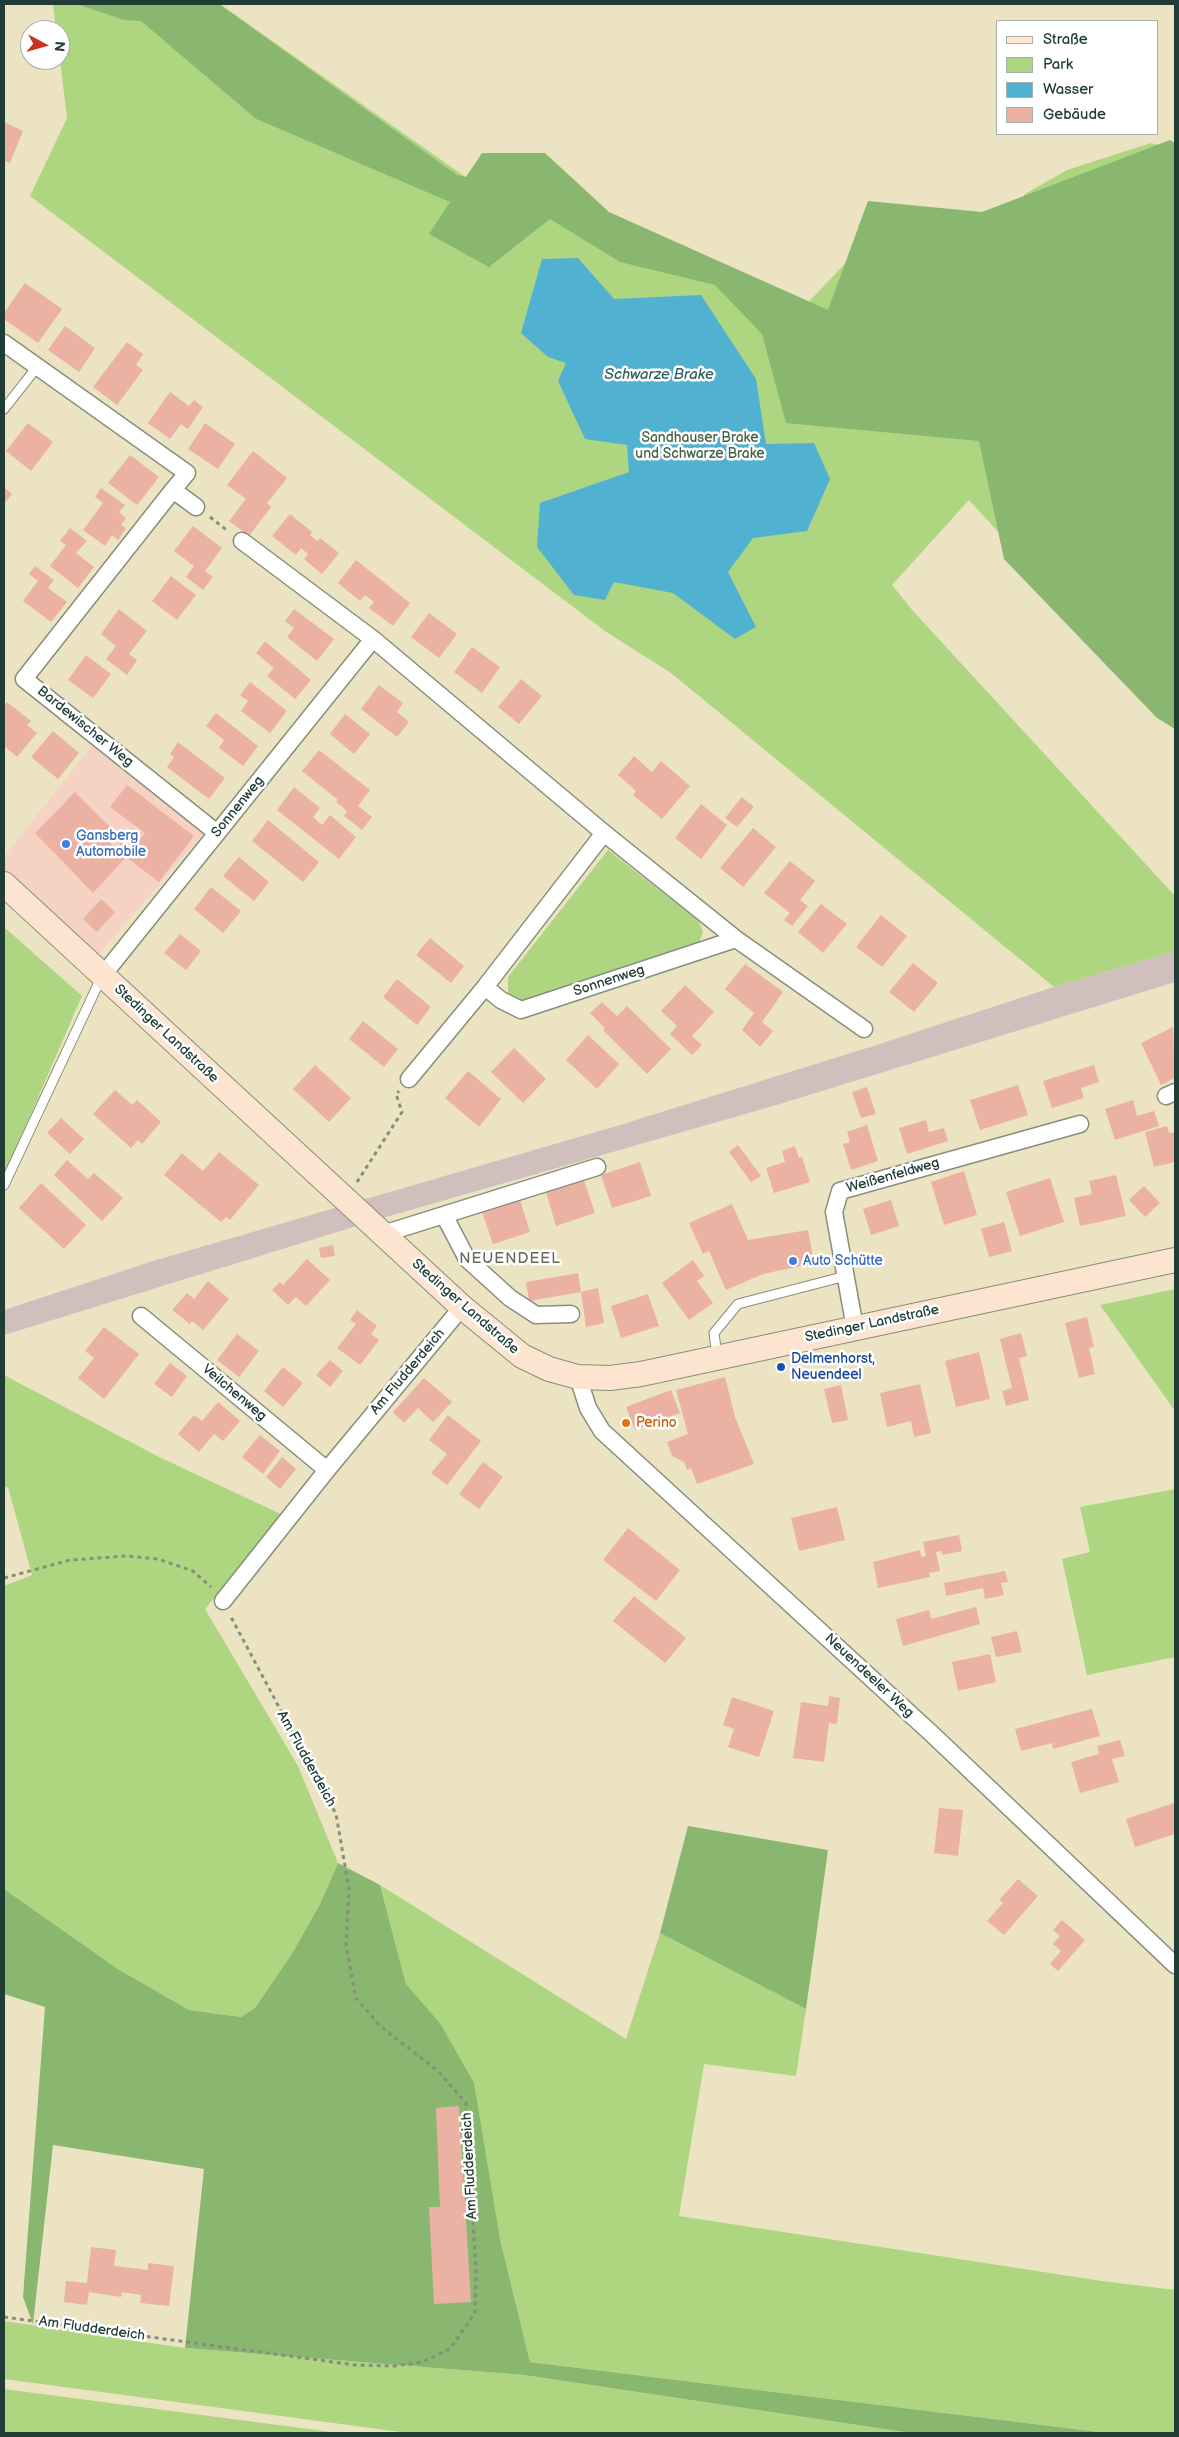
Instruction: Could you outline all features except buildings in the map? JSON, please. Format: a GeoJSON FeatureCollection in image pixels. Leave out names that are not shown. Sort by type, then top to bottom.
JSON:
{"type":"FeatureCollection","features":[{"type":"Feature","properties":{"kind":"main road","name":"Stedinger Landstraße"},"geometry":{"type":"LineString","coordinates":[[4,884],[462,1307],[522,1356],[549,1369],[578,1377],[610,1378],[641,1374],[1175,1260]]}},
{"type":"Feature","properties":{"kind":"street"},"geometry":{"type":"LineString","coordinates":[[4,343],[38,367]]}},
{"type":"Feature","properties":{"kind":"street","name":"Bardewischer Weg"},"geometry":{"type":"LineString","coordinates":[[38,367],[186,473],[24,678],[217,833]]}},
{"type":"Feature","properties":{"kind":"street"},"geometry":{"type":"LineString","coordinates":[[174,490],[196,507]]}},
{"type":"Feature","properties":{"kind":"street"},"geometry":{"type":"LineString","coordinates":[[242,541],[373,639],[604,833],[736,939],[864,1029]]}},
{"type":"Feature","properties":{"kind":"street","name":"Sonnenweg"},"geometry":{"type":"LineString","coordinates":[[103,975],[373,639]]}},
{"type":"Feature","properties":{"kind":"street"},"geometry":{"type":"LineString","coordinates":[[409,1079],[485,987],[604,833]]}},
{"type":"Feature","properties":{"kind":"street","name":"Sonnenweg"},"geometry":{"type":"LineString","coordinates":[[485,987],[501,1000],[521,1010],[736,939]]}},
{"type":"Feature","properties":{"kind":"street","name":"Weißenfeldweg"},"geometry":{"type":"LineString","coordinates":[[855,1328],[834,1212],[840,1191],[1080,1124]]}},
{"type":"Feature","properties":{"kind":"street"},"geometry":{"type":"LineString","coordinates":[[383,1234],[597,1167]]}},
{"type":"Feature","properties":{"kind":"street"},"geometry":{"type":"LineString","coordinates":[[444,1214],[467,1259],[510,1298],[536,1315],[571,1314]]}},
{"type":"Feature","properties":{"kind":"street","name":"Am Fludderdeich"},"geometry":{"type":"LineString","coordinates":[[223,1601],[327,1470],[462,1307]]}},
{"type":"Feature","properties":{"kind":"street","name":"Veilchenweg"},"geometry":{"type":"LineString","coordinates":[[141,1316],[327,1470]]}},
{"type":"Feature","properties":{"kind":"street","name":"Neuendeeler Weg"},"geometry":{"type":"LineString","coordinates":[[578,1377],[588,1408],[602,1431],[934,1735],[1175,1965]]}},
{"type":"Feature","properties":{"kind":"lane"},"geometry":{"type":"LineString","coordinates":[[4,408],[38,367]]}},
{"type":"Feature","properties":{"kind":"lane"},"geometry":{"type":"LineString","coordinates":[[4,1185],[103,975]]}},
{"type":"Feature","properties":{"kind":"lane"},"geometry":{"type":"LineString","coordinates":[[717,1357],[714,1333],[738,1304],[846,1276]]}},
{"type":"Feature","properties":{"kind":"path"},"geometry":{"type":"LineString","coordinates":[[196,507],[242,541]]}},
{"type":"Feature","properties":{"kind":"path"},"geometry":{"type":"LineString","coordinates":[[345,1200],[402,1112],[396,1094],[409,1079]]}},
{"type":"Feature","properties":{"kind":"path","name":"Am Fludderdeich"},"geometry":{"type":"LineString","coordinates":[[4,1578],[70,1560],[126,1556],[158,1559],[193,1571],[204,1579],[223,1601],[254,1663],[336,1814],[349,1889],[346,1944],[356,1998],[380,2026],[438,2071],[466,2103],[476,2272],[475,2313],[450,2349],[423,2362],[394,2366],[345,2364],[4,2316]]}},
{"type":"Feature","properties":{"kind":"shaded area"},"geometry":{"type":"Polygon","coordinates":[[[92,746],[204,833],[97,956],[4,875],[4,857],[92,746]]]}},
{"type":"Feature","properties":{"kind":"shaded area"},"geometry":{"type":"Polygon","coordinates":[[[1175,951],[1175,982],[780,1104],[386,1217],[4,1335],[4,1310],[153,1261],[620,1125],[1054,987],[1175,951]]]}},
{"type":"Feature","properties":{"kind":"green space","name":"Sandhauser Brake und Schwarze Brake"},"geometry":{"type":"Polygon","coordinates":[[[53,4],[76,4],[124,20],[114,4],[220,4],[474,183],[751,294],[780,332],[859,249],[858,225],[881,213],[1003,230],[1025,194],[1067,170],[1151,143],[1175,149],[1175,724],[969,500],[892,585],[913,611],[1175,896],[1175,951],[1054,987],[671,673],[605,631],[30,196],[67,118],[61,70],[70,70],[70,20],[55,20],[53,4]],[[154,31],[256,119],[338,154],[154,31]]]}},
{"type":"Feature","properties":{"kind":"green space"},"geometry":{"type":"Polygon","coordinates":[[[76,4],[219,4],[457,175],[466,177],[482,153],[545,153],[609,212],[828,310],[868,201],[982,212],[1170,140],[1175,143],[1175,729],[1157,718],[1004,559],[979,441],[786,423],[762,334],[715,285],[620,262],[550,219],[489,267],[429,234],[450,202],[256,119],[141,21],[124,20],[76,4]]]}},
{"type":"Feature","properties":{"kind":"green space"},"geometry":{"type":"Polygon","coordinates":[[[608,850],[699,921],[703,933],[698,944],[522,1001],[508,993],[508,977],[608,850]]]}},
{"type":"Feature","properties":{"kind":"green space"},"geometry":{"type":"Polygon","coordinates":[[[4,927],[82,996],[4,1176],[4,927]]]}},
{"type":"Feature","properties":{"kind":"green space"},"geometry":{"type":"Polygon","coordinates":[[[1175,1289],[1175,1411],[1100,1305],[1175,1289]]]}},
{"type":"Feature","properties":{"kind":"green space"},"geometry":{"type":"Polygon","coordinates":[[[4,1375],[159,1457],[283,1515],[205,1609],[298,1766],[338,1863],[320,1904],[293,1952],[255,2008],[241,2017],[189,2010],[118,1969],[4,1889],[4,1586],[32,1575],[8,1487],[4,1488],[4,1375]]]}},
{"type":"Feature","properties":{"kind":"green space"},"geometry":{"type":"Polygon","coordinates":[[[1175,1489],[1175,1657],[1087,1675],[1062,1559],[1090,1552],[1080,1507],[1175,1489]]]}},
{"type":"Feature","properties":{"kind":"green space"},"geometry":{"type":"Polygon","coordinates":[[[688,1826],[828,1850],[806,2009],[660,1933],[688,1826]]]}},
{"type":"Feature","properties":{"kind":"green space"},"geometry":{"type":"Polygon","coordinates":[[[338,1863],[380,1885],[406,1984],[440,2023],[474,2083],[500,2239],[530,2362],[1107,2433],[911,2433],[524,2375],[185,2348],[204,2169],[53,2145],[33,2324],[23,2297],[45,2007],[4,1994],[4,1889],[118,1969],[189,2010],[241,2017],[255,2008],[293,1952],[320,1904],[338,1863]]]}},
{"type":"Feature","properties":{"kind":"green space"},"geometry":{"type":"Polygon","coordinates":[[[380,1885],[626,2039],[660,1933],[806,2009],[796,2076],[704,2064],[679,2216],[1102,2281],[1175,2290],[1175,2433],[1107,2433],[530,2362],[500,2239],[440,2023],[406,1984],[380,1885]]]}},
{"type":"Feature","properties":{"kind":"green space"},"geometry":{"type":"Polygon","coordinates":[[[4,2321],[185,2348],[524,2375],[911,2433],[408,2433],[4,2379],[4,2321]]]}},
{"type":"Feature","properties":{"kind":"green space"},"geometry":{"type":"Polygon","coordinates":[[[4,2389],[339,2433],[4,2433],[4,2389]]]}},
{"type":"Feature","properties":{"kind":"water","name":"Schwarze Brake"},"geometry":{"type":"Polygon","coordinates":[[[578,258],[614,299],[701,295],[756,379],[766,444],[814,443],[830,479],[807,531],[753,538],[728,572],[756,627],[735,639],[673,593],[614,582],[605,600],[574,595],[537,547],[540,503],[629,472],[627,445],[585,439],[558,381],[566,363],[548,357],[521,333],[542,259],[578,258]]]}},
{"type":"Feature","properties":{"kind":"place","name":"Gansberg Automobile"},"geometry":{"type":"Point","coordinates":[66,844]}},
{"type":"Feature","properties":{"kind":"place","name":"Auto Schütte"},"geometry":{"type":"Point","coordinates":[793,1261]}},
{"type":"Feature","properties":{"kind":"place","name":"Delmenhorst, Neuendeel"},"geometry":{"type":"Point","coordinates":[781,1367]}},
{"type":"Feature","properties":{"kind":"place","name":"Perino"},"geometry":{"type":"Point","coordinates":[626,1423]}},
{"type":"Feature","properties":{"kind":"district","name":"NEUENDEEL"},"geometry":{"type":"Point","coordinates":[510,1259]}}]}
